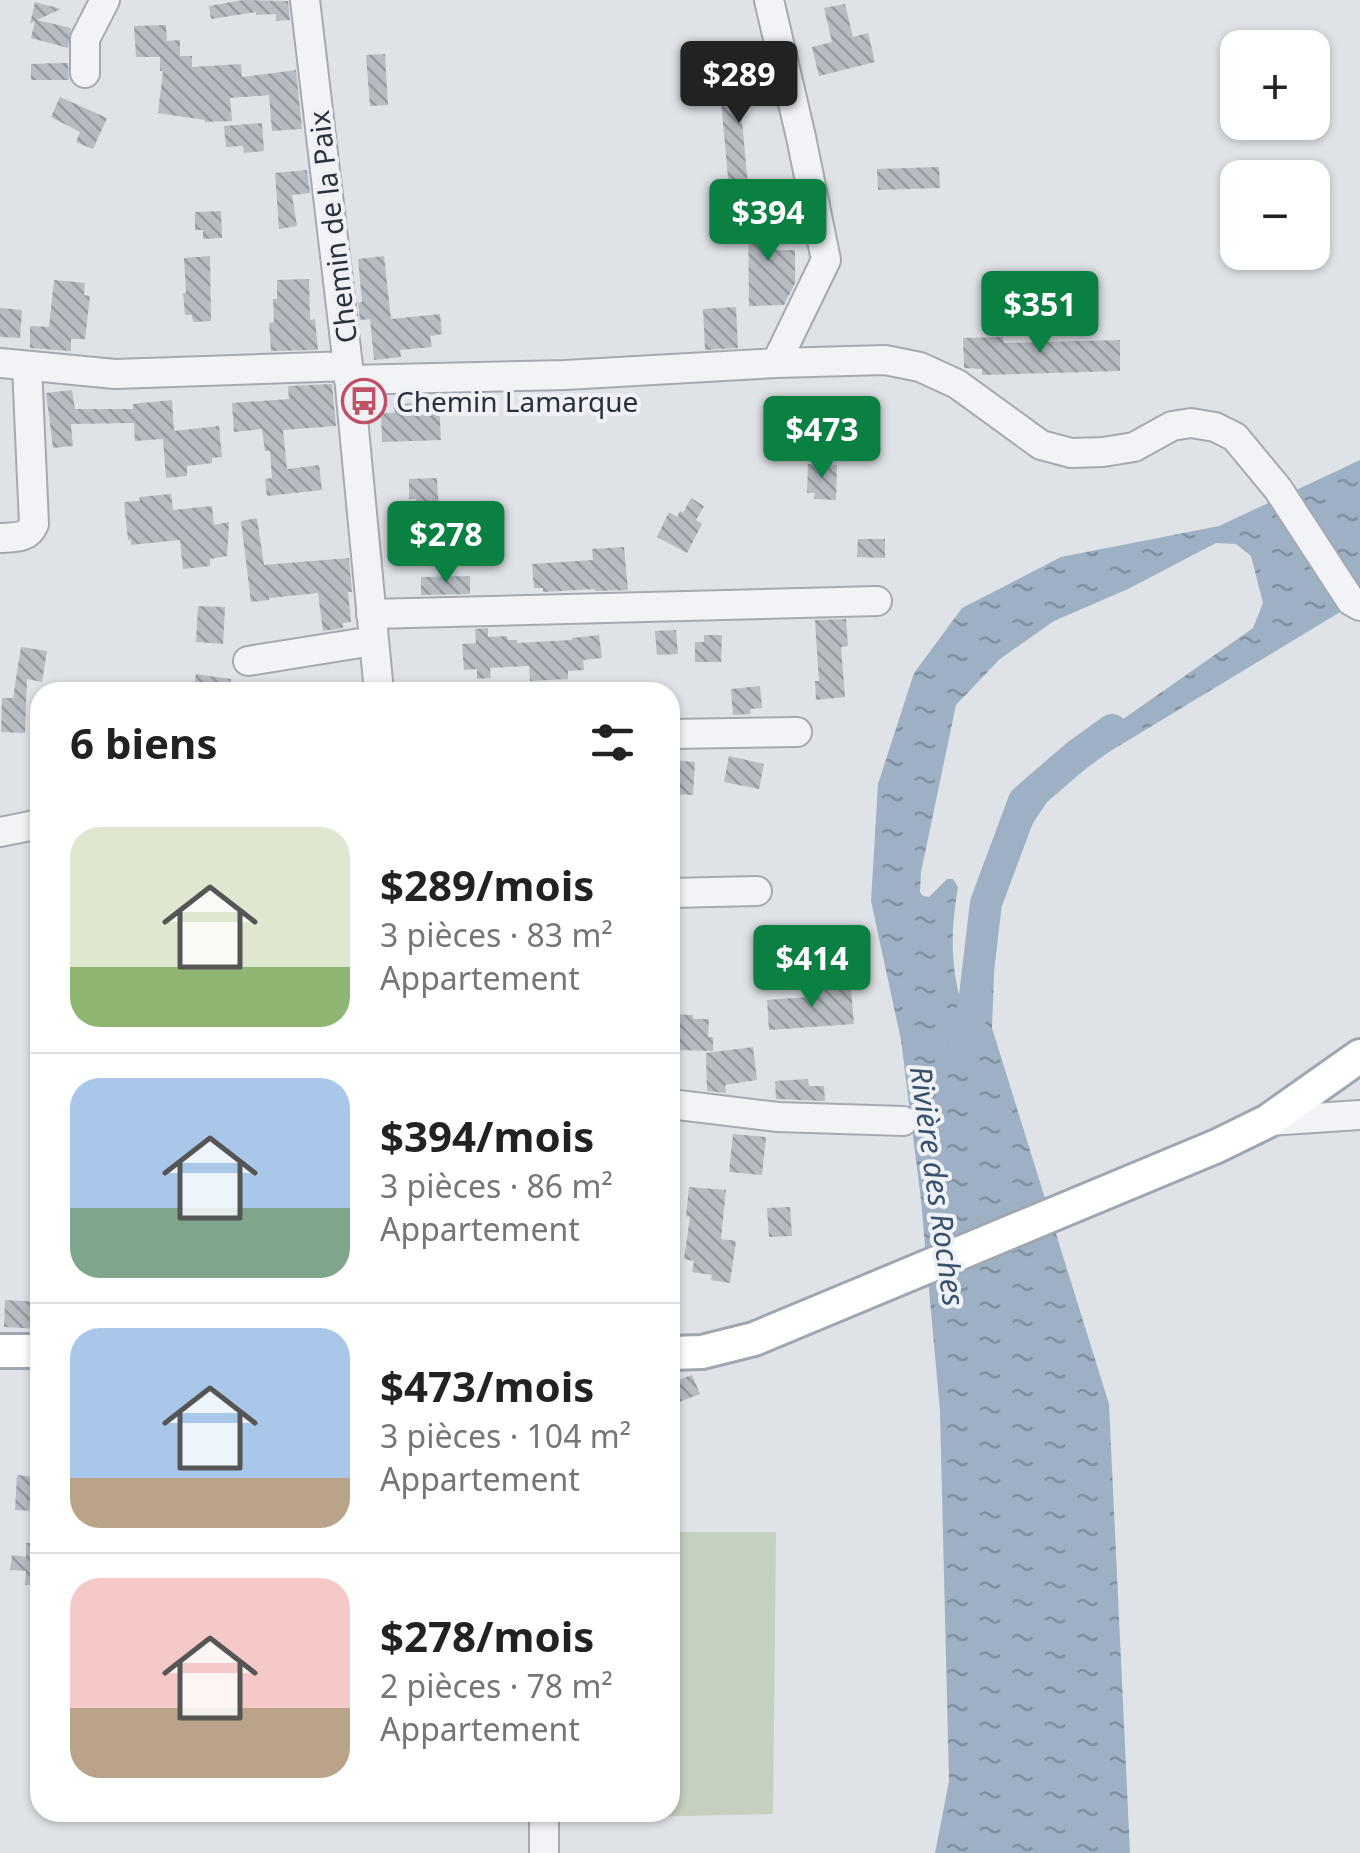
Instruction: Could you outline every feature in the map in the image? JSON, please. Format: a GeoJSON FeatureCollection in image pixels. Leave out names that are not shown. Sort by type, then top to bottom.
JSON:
{"type":"FeatureCollection","features":[{"type":"Feature","properties":{"kind":"main road"},"geometry":{"type":"LineString","coordinates":[[680,1353],[702,1352],[754,1339],[1218,1146],[1268,1122],[1360,1056]]}},
{"type":"Feature","properties":{"kind":"main road"},"geometry":{"type":"LineString","coordinates":[[0,1350],[30,1351]]}},
{"type":"Feature","properties":{"kind":"street"},"geometry":{"type":"LineString","coordinates":[[85,72],[85,39],[105,0]]}},
{"type":"Feature","properties":{"kind":"street","name":"Chemin de la Paix"},"geometry":{"type":"LineString","coordinates":[[305,0],[348,373],[378,682]]}},
{"type":"Feature","properties":{"kind":"street"},"geometry":{"type":"LineString","coordinates":[[768,0],[826,260],[776,364]]}},
{"type":"Feature","properties":{"kind":"street"},"geometry":{"type":"LineString","coordinates":[[0,538],[22,536],[34,524],[13,365],[115,374],[565,376],[886,360],[920,367],[957,384],[1041,445],[1072,452],[1134,447],[1172,426],[1215,426],[1235,438],[1278,489],[1356,603]]}},
{"type":"Feature","properties":{"kind":"street"},"geometry":{"type":"LineString","coordinates":[[248,661],[372,627],[877,601]]}},
{"type":"Feature","properties":{"kind":"street"},"geometry":{"type":"LineString","coordinates":[[680,734],[798,732]]}},
{"type":"Feature","properties":{"kind":"street"},"geometry":{"type":"LineString","coordinates":[[0,832],[30,826]]}},
{"type":"Feature","properties":{"kind":"street"},"geometry":{"type":"LineString","coordinates":[[680,892],[757,891]]}},
{"type":"Feature","properties":{"kind":"street"},"geometry":{"type":"LineString","coordinates":[[680,1105],[778,1117],[903,1121]]}},
{"type":"Feature","properties":{"kind":"street"},"geometry":{"type":"LineString","coordinates":[[1268,1122],[1360,1116]]}},
{"type":"Feature","properties":{"kind":"street"},"geometry":{"type":"LineString","coordinates":[[544,1822],[544,1853]]}},
{"type":"Feature","properties":{"kind":"green space"},"geometry":{"type":"Polygon","coordinates":[[[680,1532],[776,1532],[773,1814],[680,1816],[680,1532]]]}},
{"type":"Feature","properties":{"kind":"water","name":"Rivière des Roches"},"geometry":{"type":"Polygon","coordinates":[[[1360,460],[1360,600],[1061,781],[1019,844],[996,923],[992,1028],[1109,1404],[1130,1853],[935,1853],[949,1781],[940,1411],[921,1200],[901,1040],[871,901],[878,784],[914,673],[962,608],[1061,557],[1219,526],[1360,460]],[[1216,543],[1128,589],[1054,621],[1000,659],[956,705],[920,892],[929,897],[947,879],[953,879],[958,887],[953,945],[961,1003],[970,1004],[977,999],[986,903],[996,862],[1024,801],[1099,736],[1253,628],[1263,603],[1251,556],[1236,544],[1216,543]]]}},
{"type":"Feature","properties":{"kind":"building"},"geometry":{"type":"Polygon","coordinates":[[[243,0],[288,1],[290,20],[276,21],[276,14],[256,12],[211,19],[209,6],[243,0]]]}},
{"type":"Feature","properties":{"kind":"building"},"geometry":{"type":"Polygon","coordinates":[[[35,2],[61,9],[37,20],[71,28],[68,48],[31,38],[35,2]]]}},
{"type":"Feature","properties":{"kind":"building"},"geometry":{"type":"Polygon","coordinates":[[[845,4],[853,37],[868,33],[875,62],[819,76],[812,47],[832,42],[824,8],[845,4]]]}},
{"type":"Feature","properties":{"kind":"building"},"geometry":{"type":"Polygon","coordinates":[[[166,25],[167,41],[180,40],[180,56],[192,56],[192,67],[241,64],[242,77],[296,70],[302,129],[272,131],[269,95],[230,98],[232,121],[205,122],[158,113],[163,71],[160,57],[136,57],[134,26],[166,25]]]}},
{"type":"Feature","properties":{"kind":"building"},"geometry":{"type":"Polygon","coordinates":[[[385,54],[388,105],[370,106],[366,55],[385,54]]]}},
{"type":"Feature","properties":{"kind":"building"},"geometry":{"type":"Polygon","coordinates":[[[68,63],[69,80],[31,80],[31,64],[68,63]]]}},
{"type":"Feature","properties":{"kind":"building"},"geometry":{"type":"Polygon","coordinates":[[[768,74],[773,95],[740,98],[749,198],[730,200],[719,78],[768,74]]]}},
{"type":"Feature","properties":{"kind":"building"},"geometry":{"type":"Polygon","coordinates":[[[60,97],[107,118],[93,149],[76,142],[80,132],[51,117],[60,97]]]}},
{"type":"Feature","properties":{"kind":"building"},"geometry":{"type":"Polygon","coordinates":[[[262,123],[264,151],[244,153],[243,146],[226,147],[224,126],[262,123]]]}},
{"type":"Feature","properties":{"kind":"building"},"geometry":{"type":"Polygon","coordinates":[[[939,167],[940,188],[878,190],[877,169],[939,167]]]}},
{"type":"Feature","properties":{"kind":"building"},"geometry":{"type":"Polygon","coordinates":[[[307,170],[310,193],[292,195],[297,226],[279,229],[275,173],[307,170]]]}},
{"type":"Feature","properties":{"kind":"building"},"geometry":{"type":"Polygon","coordinates":[[[221,211],[222,238],[203,239],[203,230],[195,230],[195,212],[221,211]]]}},
{"type":"Feature","properties":{"kind":"building"},"geometry":{"type":"Polygon","coordinates":[[[748,213],[773,213],[773,250],[795,250],[795,283],[784,305],[749,306],[748,213]]]}},
{"type":"Feature","properties":{"kind":"building"},"geometry":{"type":"Polygon","coordinates":[[[210,256],[211,321],[193,322],[192,315],[185,315],[184,258],[210,256]]]}},
{"type":"Feature","properties":{"kind":"building"},"geometry":{"type":"Polygon","coordinates":[[[384,256],[391,319],[440,314],[442,334],[430,336],[432,347],[400,350],[401,357],[374,360],[370,319],[360,320],[358,259],[384,256]]]}},
{"type":"Feature","properties":{"kind":"building"},"geometry":{"type":"Polygon","coordinates":[[[309,279],[310,320],[315,319],[318,350],[271,351],[269,323],[274,322],[277,280],[309,279]]]}},
{"type":"Feature","properties":{"kind":"building"},"geometry":{"type":"Polygon","coordinates":[[[54,280],[85,283],[84,295],[90,296],[85,339],[71,339],[71,351],[30,348],[30,326],[49,327],[54,280]]]}},
{"type":"Feature","properties":{"kind":"building"},"geometry":{"type":"Polygon","coordinates":[[[736,307],[738,348],[705,350],[703,309],[736,307]]]}},
{"type":"Feature","properties":{"kind":"building"},"geometry":{"type":"Polygon","coordinates":[[[0,308],[22,310],[20,338],[0,337],[0,308]]]}},
{"type":"Feature","properties":{"kind":"building"},"geometry":{"type":"Polygon","coordinates":[[[1003,337],[1004,343],[1120,340],[1120,371],[982,375],[982,369],[964,368],[963,338],[1003,337]]]}},
{"type":"Feature","properties":{"kind":"building"},"geometry":{"type":"Polygon","coordinates":[[[332,384],[336,426],[283,430],[287,469],[319,465],[322,490],[267,496],[265,479],[272,478],[270,451],[265,451],[262,429],[234,432],[232,403],[289,399],[288,386],[332,384]]]}},
{"type":"Feature","properties":{"kind":"building"},"geometry":{"type":"Polygon","coordinates":[[[72,390],[75,409],[133,409],[133,404],[172,400],[174,431],[219,426],[222,457],[212,458],[212,463],[187,466],[187,476],[166,478],[163,439],[135,441],[134,423],[71,424],[73,446],[53,448],[46,393],[72,390]]]}},
{"type":"Feature","properties":{"kind":"building"},"geometry":{"type":"Polygon","coordinates":[[[439,402],[441,440],[382,442],[381,413],[395,413],[394,404],[439,402]]]}},
{"type":"Feature","properties":{"kind":"building"},"geometry":{"type":"Polygon","coordinates":[[[808,464],[837,465],[836,500],[814,499],[815,493],[807,493],[808,464]]]}},
{"type":"Feature","properties":{"kind":"building"},"geometry":{"type":"Polygon","coordinates":[[[437,478],[439,514],[476,514],[475,507],[496,505],[495,547],[479,548],[478,532],[443,536],[443,544],[417,545],[416,499],[409,499],[409,479],[437,478]]]}},
{"type":"Feature","properties":{"kind":"building"},"geometry":{"type":"Polygon","coordinates":[[[171,494],[173,510],[212,506],[214,525],[229,522],[227,556],[210,559],[210,566],[183,569],[180,540],[131,545],[124,502],[171,494]]]}},
{"type":"Feature","properties":{"kind":"building"},"geometry":{"type":"Polygon","coordinates":[[[691,498],[704,506],[696,520],[702,524],[687,553],[657,537],[669,512],[677,517],[691,498]]]}},
{"type":"Feature","properties":{"kind":"building"},"geometry":{"type":"Polygon","coordinates":[[[257,518],[264,565],[349,558],[351,622],[343,623],[343,628],[323,631],[318,593],[251,602],[241,521],[257,518]]]}},
{"type":"Feature","properties":{"kind":"building"},"geometry":{"type":"Polygon","coordinates":[[[858,539],[885,539],[885,558],[857,557],[858,539]]]}},
{"type":"Feature","properties":{"kind":"building"},"geometry":{"type":"Polygon","coordinates":[[[624,547],[628,590],[543,592],[543,588],[534,588],[532,564],[593,560],[592,549],[624,547]]]}},
{"type":"Feature","properties":{"kind":"building"},"geometry":{"type":"Polygon","coordinates":[[[470,576],[470,594],[421,595],[421,577],[470,576]]]}},
{"type":"Feature","properties":{"kind":"building"},"geometry":{"type":"Polygon","coordinates":[[[198,606],[225,607],[223,644],[196,642],[198,606]]]}},
{"type":"Feature","properties":{"kind":"building"},"geometry":{"type":"Polygon","coordinates":[[[846,619],[848,646],[841,647],[845,697],[816,700],[815,681],[819,681],[815,620],[846,619]]]}},
{"type":"Feature","properties":{"kind":"building"},"geometry":{"type":"Polygon","coordinates":[[[488,628],[488,637],[507,636],[517,643],[599,635],[602,658],[583,660],[584,670],[568,671],[568,679],[530,681],[529,666],[490,668],[491,678],[477,679],[477,669],[464,670],[462,644],[476,643],[475,629],[488,628]]]}},
{"type":"Feature","properties":{"kind":"building"},"geometry":{"type":"Polygon","coordinates":[[[676,630],[678,654],[657,655],[655,631],[676,630]]]}},
{"type":"Feature","properties":{"kind":"building"},"geometry":{"type":"Polygon","coordinates":[[[704,635],[722,635],[721,662],[695,662],[695,642],[704,642],[704,635]]]}},
{"type":"Feature","properties":{"kind":"building"},"geometry":{"type":"Polygon","coordinates":[[[21,647],[47,651],[42,682],[27,679],[25,733],[1,732],[2,698],[13,698],[21,647]]]}},
{"type":"Feature","properties":{"kind":"building"},"geometry":{"type":"Polygon","coordinates":[[[196,674],[231,679],[231,682],[195,682],[196,674]]]}},
{"type":"Feature","properties":{"kind":"building"},"geometry":{"type":"Polygon","coordinates":[[[760,686],[762,708],[750,709],[751,714],[733,715],[731,689],[760,686]]]}},
{"type":"Feature","properties":{"kind":"building"},"geometry":{"type":"Polygon","coordinates":[[[729,756],[764,764],[759,789],[724,782],[729,756]]]}},
{"type":"Feature","properties":{"kind":"building"},"geometry":{"type":"Polygon","coordinates":[[[680,761],[695,762],[693,795],[680,794],[680,761]]]}},
{"type":"Feature","properties":{"kind":"building"},"geometry":{"type":"Polygon","coordinates":[[[800,935],[801,962],[757,963],[756,936],[800,935]]]}},
{"type":"Feature","properties":{"kind":"building"},"geometry":{"type":"Polygon","coordinates":[[[851,988],[854,1024],[769,1030],[767,1000],[810,997],[809,990],[851,988]]]}},
{"type":"Feature","properties":{"kind":"building"},"geometry":{"type":"Polygon","coordinates":[[[680,1014],[709,1019],[708,1037],[713,1037],[713,1051],[680,1050],[680,1014]]]}},
{"type":"Feature","properties":{"kind":"building"},"geometry":{"type":"Polygon","coordinates":[[[753,1047],[757,1080],[725,1085],[726,1093],[707,1091],[706,1053],[753,1047]]]}},
{"type":"Feature","properties":{"kind":"building"},"geometry":{"type":"Polygon","coordinates":[[[808,1079],[809,1086],[824,1086],[825,1101],[776,1099],[775,1081],[808,1079]]]}},
{"type":"Feature","properties":{"kind":"building"},"geometry":{"type":"Polygon","coordinates":[[[733,1134],[766,1137],[762,1175],[729,1172],[733,1134]]]}},
{"type":"Feature","properties":{"kind":"building"},"geometry":{"type":"Polygon","coordinates":[[[689,1187],[726,1190],[721,1239],[736,1241],[730,1283],[692,1272],[694,1261],[684,1259],[690,1217],[686,1216],[689,1187]]]}},
{"type":"Feature","properties":{"kind":"building"},"geometry":{"type":"Polygon","coordinates":[[[790,1207],[792,1236],[769,1237],[767,1208],[790,1207]]]}},
{"type":"Feature","properties":{"kind":"building"},"geometry":{"type":"Polygon","coordinates":[[[5,1300],[30,1301],[30,1328],[4,1327],[5,1300]]]}},
{"type":"Feature","properties":{"kind":"building"},"geometry":{"type":"Polygon","coordinates":[[[692,1375],[700,1394],[680,1402],[680,1379],[692,1375]]]}},
{"type":"Feature","properties":{"kind":"building"},"geometry":{"type":"Polygon","coordinates":[[[17,1475],[30,1476],[30,1511],[15,1510],[17,1475]]]}},
{"type":"Feature","properties":{"kind":"building"},"geometry":{"type":"Polygon","coordinates":[[[26,1543],[30,1543],[30,1585],[25,1585],[26,1571],[10,1570],[12,1555],[26,1557],[26,1543]]]}},
{"type":"Feature","properties":{"kind":"waterway"},"geometry":{"type":"LineString","coordinates":[[963,1045],[974,1004],[986,903],[1024,801],[1112,730]]}},
{"type":"Feature","properties":{"kind":"place","name":"Chemin Lamarque"},"geometry":{"type":"Point","coordinates":[364,401]}}]}
